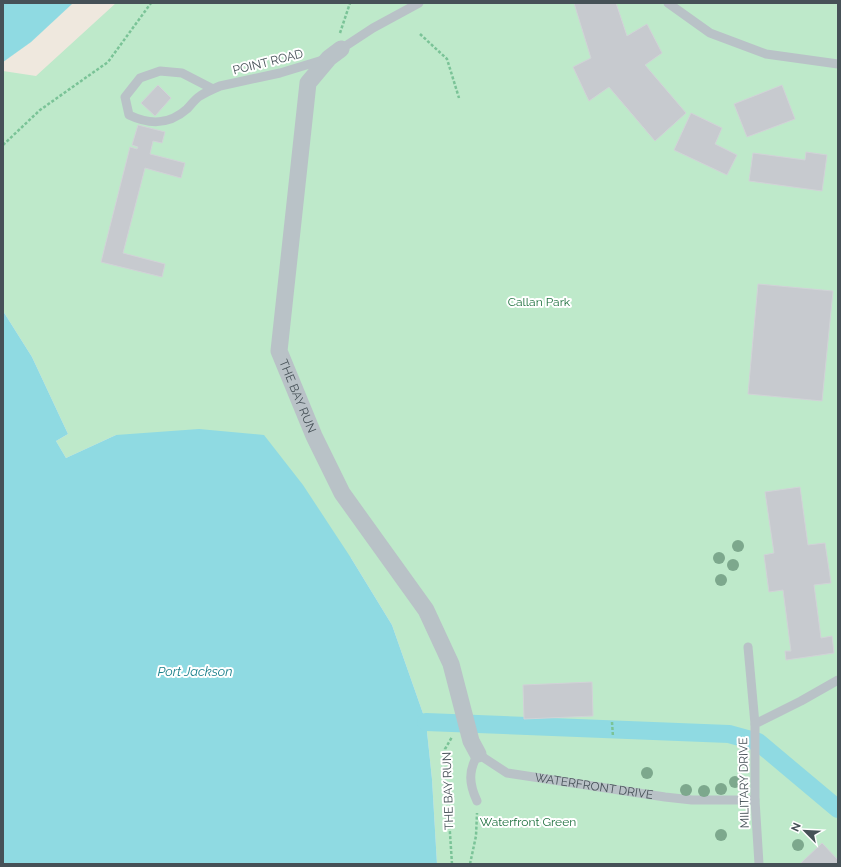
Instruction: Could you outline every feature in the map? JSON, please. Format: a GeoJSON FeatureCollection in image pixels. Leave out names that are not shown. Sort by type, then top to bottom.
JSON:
{"type":"FeatureCollection","features":[{"type":"Feature","properties":{"kind":"street","name":"THE BAY RUN"},"geometry":{"type":"LineString","coordinates":[[335,54],[308,83],[279,352],[314,436],[342,493],[426,610],[451,664],[466,724]]}},
{"type":"Feature","properties":{"kind":"street"},"geometry":{"type":"LineString","coordinates":[[466,724],[478,754]]}},
{"type":"Feature","properties":{"kind":"lane"},"geometry":{"type":"LineString","coordinates":[[335,54],[373,28],[419,3]]}},
{"type":"Feature","properties":{"kind":"lane"},"geometry":{"type":"LineString","coordinates":[[668,3],[710,33],[766,54],[838,64]]}},
{"type":"Feature","properties":{"kind":"lane","name":"POINT ROAD"},"geometry":{"type":"LineString","coordinates":[[213,89],[182,73],[160,71],[140,78],[125,97],[129,115],[143,121],[166,121],[185,110],[200,96],[220,86],[280,73],[335,54]]}},
{"type":"Feature","properties":{"kind":"lane"},"geometry":{"type":"LineString","coordinates":[[748,647],[755,724]]}},
{"type":"Feature","properties":{"kind":"lane","name":"MILITARY DRIVE"},"geometry":{"type":"LineString","coordinates":[[759,864],[755,800],[755,724],[801,701],[838,680]]}},
{"type":"Feature","properties":{"kind":"lane"},"geometry":{"type":"LineString","coordinates":[[478,754],[472,765],[470,778],[472,790],[478,801]]}},
{"type":"Feature","properties":{"kind":"lane","name":"WATERFRONT DRIVE"},"geometry":{"type":"LineString","coordinates":[[478,754],[507,773],[692,800],[755,800]]}},
{"type":"Feature","properties":{"kind":"path"},"geometry":{"type":"LineString","coordinates":[[3,145],[40,110],[108,62],[151,3]]}},
{"type":"Feature","properties":{"kind":"path"},"geometry":{"type":"LineString","coordinates":[[335,54],[340,32],[350,3]]}},
{"type":"Feature","properties":{"kind":"path"},"geometry":{"type":"LineString","coordinates":[[420,34],[447,59],[459,98]]}},
{"type":"Feature","properties":{"kind":"path"},"geometry":{"type":"LineString","coordinates":[[612,722],[613,737]]}},
{"type":"Feature","properties":{"kind":"path","name":"THE BAY RUN"},"geometry":{"type":"LineString","coordinates":[[452,864],[445,749],[448,741],[453,735],[460,731],[466,724]]}},
{"type":"Feature","properties":{"kind":"path"},"geometry":{"type":"LineString","coordinates":[[470,864],[476,836],[478,801]]}},
{"type":"Feature","properties":{"kind":"green space","name":"Callan Park"},"geometry":{"type":"Polygon","coordinates":[[[73,3],[838,3],[838,864],[437,864],[432,779],[426,722],[392,625],[351,558],[116,435],[66,458],[56,441],[68,434],[32,357],[3,311],[3,62],[31,42],[73,3]]]}},
{"type":"Feature","properties":{"kind":"sand"},"geometry":{"type":"Polygon","coordinates":[[[73,3],[116,3],[36,76],[3,71],[3,62],[31,42],[73,3]]]}},
{"type":"Feature","properties":{"kind":"water"},"geometry":{"type":"Polygon","coordinates":[[[3,3],[73,3],[31,42],[3,62],[3,3]]]}},
{"type":"Feature","properties":{"kind":"water","name":"Port Jackson"},"geometry":{"type":"Polygon","coordinates":[[[3,311],[32,357],[68,434],[56,441],[66,458],[116,435],[199,429],[264,435],[303,485],[351,558],[392,625],[426,722],[432,779],[437,864],[3,864],[3,311]]]}},
{"type":"Feature","properties":{"kind":"building"},"geometry":{"type":"Polygon","coordinates":[[[574,3],[616,3],[627,36],[647,24],[662,53],[645,65],[686,113],[655,141],[609,87],[589,101],[573,67],[591,58],[574,3]]]}},
{"type":"Feature","properties":{"kind":"building"},"geometry":{"type":"Polygon","coordinates":[[[158,85],[171,98],[155,116],[141,103],[158,85]]]}},
{"type":"Feature","properties":{"kind":"building"},"geometry":{"type":"Polygon","coordinates":[[[782,85],[795,119],[747,137],[734,104],[782,85]]]}},
{"type":"Feature","properties":{"kind":"building"},"geometry":{"type":"Polygon","coordinates":[[[691,113],[722,128],[715,144],[737,155],[727,175],[674,150],[691,113]]]}},
{"type":"Feature","properties":{"kind":"building"},"geometry":{"type":"Polygon","coordinates":[[[138,125],[165,132],[162,143],[153,141],[150,154],[185,163],[181,178],[145,168],[123,253],[165,264],[162,277],[101,262],[130,147],[137,149],[138,147],[132,145],[138,125]]]}},
{"type":"Feature","properties":{"kind":"building"},"geometry":{"type":"Polygon","coordinates":[[[806,152],[827,155],[822,191],[749,181],[753,153],[805,160],[806,152]]]}},
{"type":"Feature","properties":{"kind":"building"},"geometry":{"type":"Polygon","coordinates":[[[758,284],[833,291],[822,401],[748,394],[758,284]]]}},
{"type":"Feature","properties":{"kind":"building"},"geometry":{"type":"Polygon","coordinates":[[[800,487],[808,545],[825,543],[831,583],[814,585],[821,638],[832,636],[834,653],[786,660],[785,651],[791,651],[783,590],[769,592],[764,555],[774,553],[765,492],[800,487]]]}},
{"type":"Feature","properties":{"kind":"building"},"geometry":{"type":"Polygon","coordinates":[[[592,682],[593,716],[524,719],[523,685],[592,682]]]}},
{"type":"Feature","properties":{"kind":"building"},"geometry":{"type":"Polygon","coordinates":[[[822,843],[838,860],[838,864],[800,864],[822,843]]]}},
{"type":"Feature","properties":{"kind":"waterway"},"geometry":{"type":"LineString","coordinates":[[426,722],[729,734],[758,742],[838,809]]}},
{"type":"Feature","properties":{"kind":"park label","name":"Waterfront Green"},"geometry":{"type":"Point","coordinates":[528,822]}}]}
